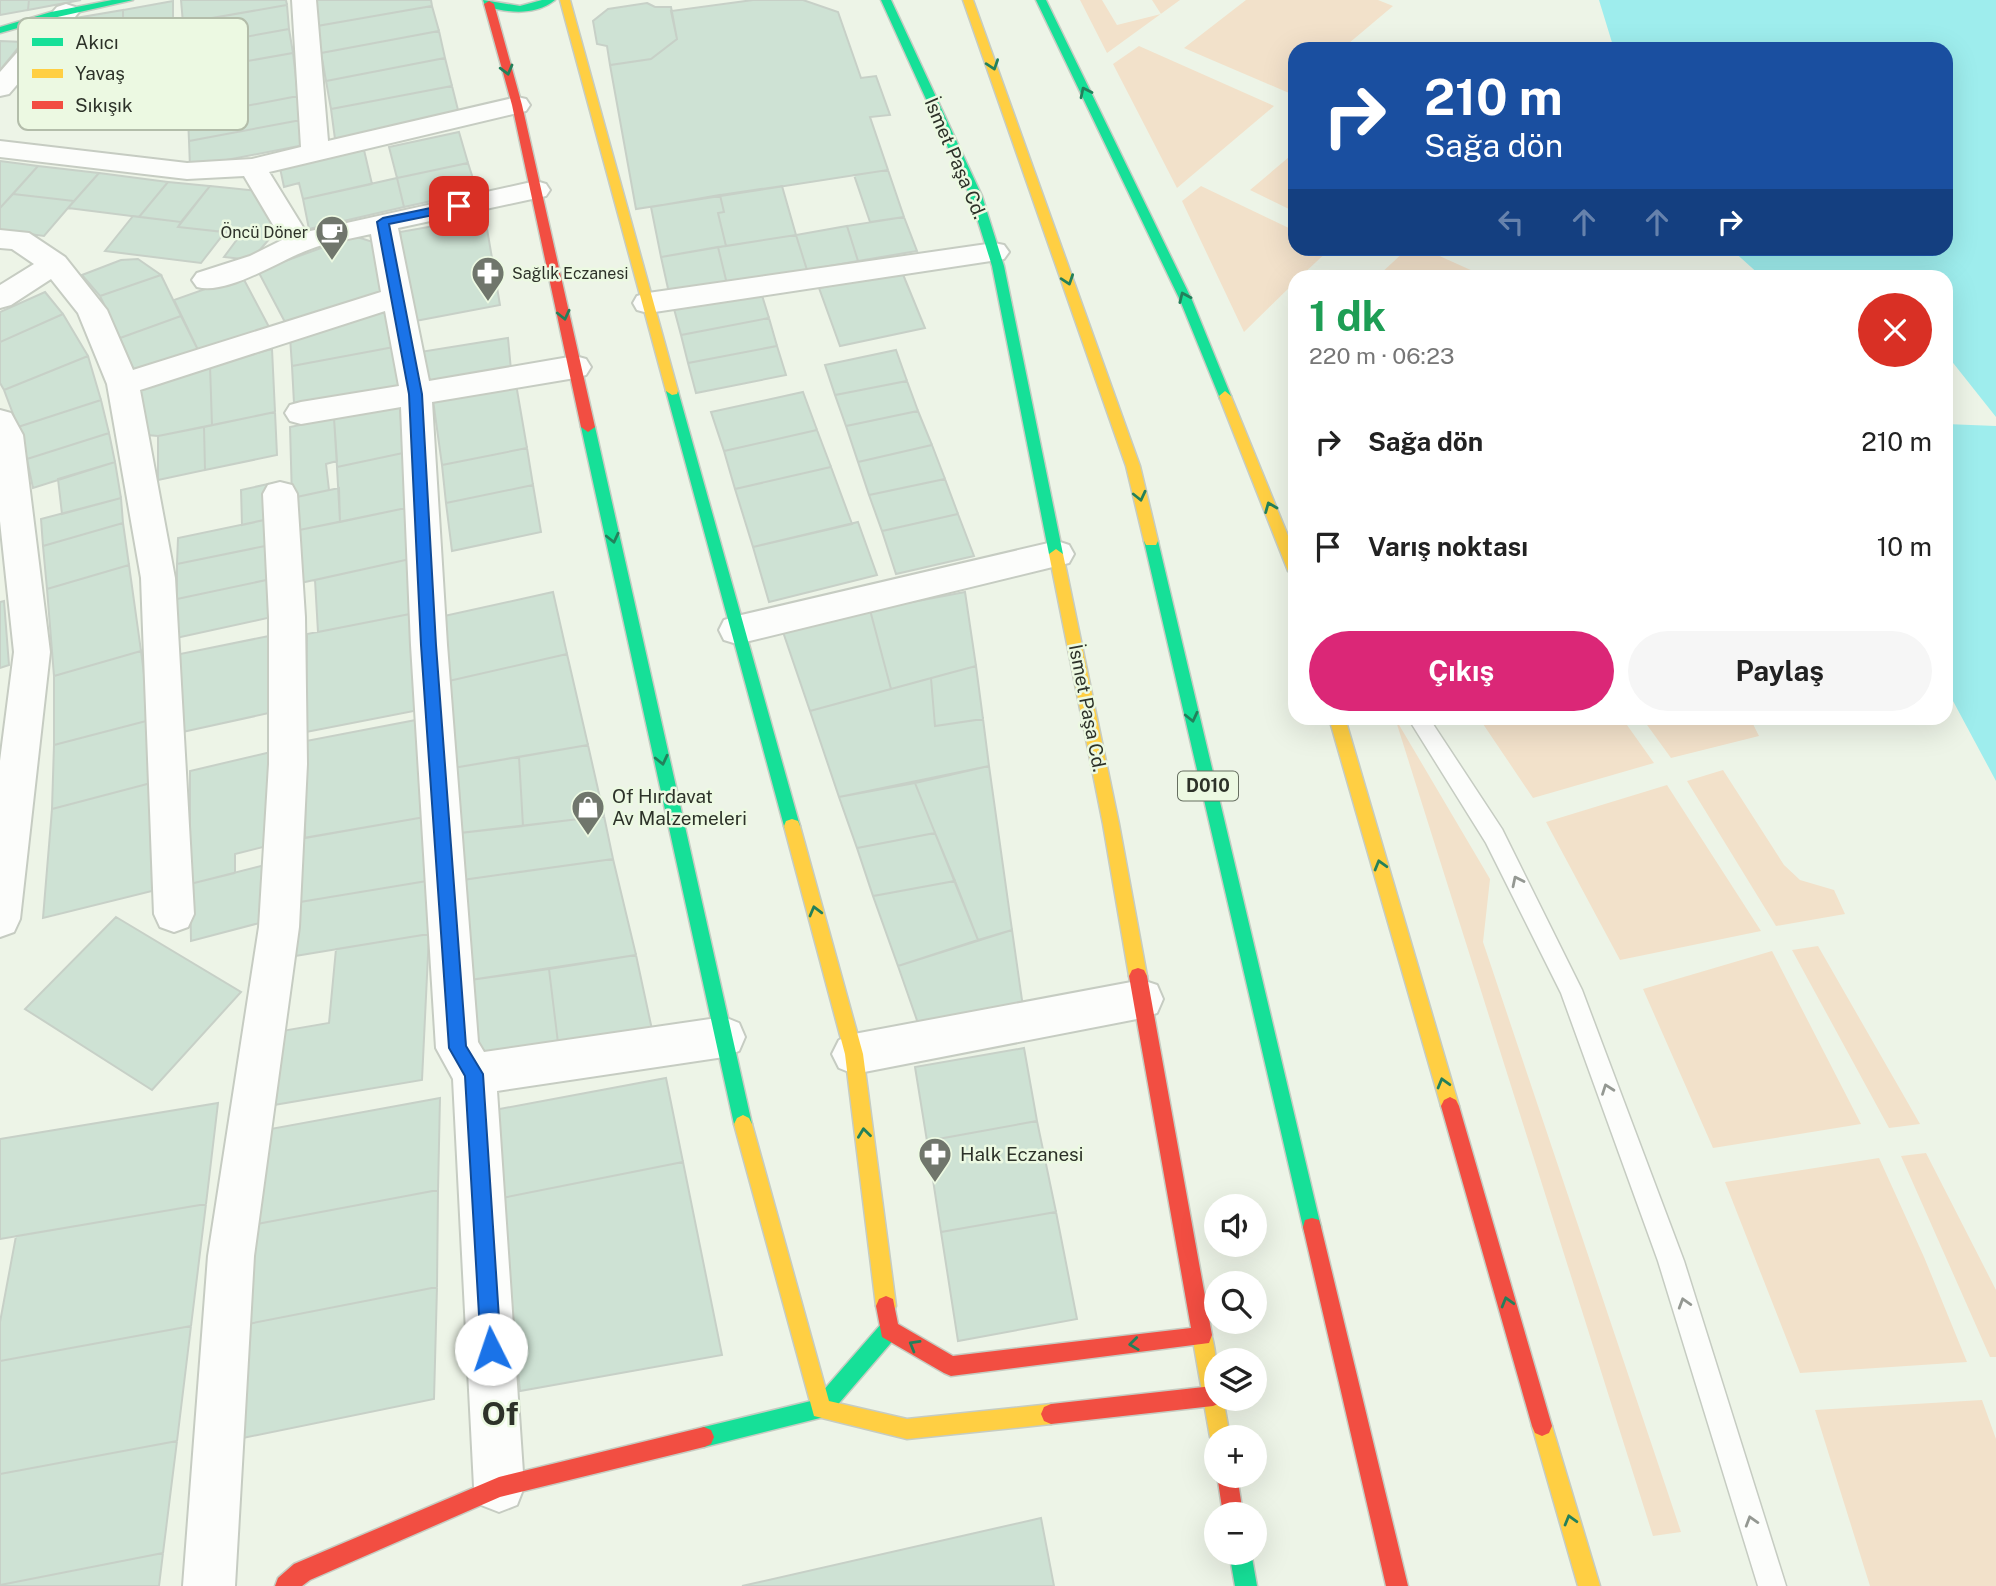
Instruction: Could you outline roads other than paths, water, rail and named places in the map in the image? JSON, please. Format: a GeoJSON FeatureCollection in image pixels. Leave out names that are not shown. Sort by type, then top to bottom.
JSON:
{"type":"FeatureCollection","features":[{"type":"Feature","properties":{"kind":"main road"},"geometry":{"type":"LineString","coordinates":[[44,18],[128,0]]}},
{"type":"Feature","properties":{"kind":"main road"},"geometry":{"type":"LineString","coordinates":[[489,2],[516,10],[531,8],[550,0]]}},
{"type":"Feature","properties":{"kind":"main road"},"geometry":{"type":"LineString","coordinates":[[565,0],[854,1054],[889,1330],[821,1409]]}},
{"type":"Feature","properties":{"kind":"main road","name":"İsmet Paşa Cd."},"geometry":{"type":"LineString","coordinates":[[886,0],[976,196],[994,252],[1057,554],[1142,999],[1204,1348]]}},
{"type":"Feature","properties":{"kind":"main road","name":"D010"},"geometry":{"type":"LineString","coordinates":[[967,0],[1133,466],[1397,1586]]}},
{"type":"Feature","properties":{"kind":"main road"},"geometry":{"type":"LineString","coordinates":[[1041,0],[1186,300],[1288,554]]}},
{"type":"Feature","properties":{"kind":"main road"},"geometry":{"type":"LineString","coordinates":[[489,2],[536,190],[751,1161],[821,1409]]}},
{"type":"Feature","properties":{"kind":"main road"},"geometry":{"type":"LineString","coordinates":[[0,30],[18,25]]}},
{"type":"Feature","properties":{"kind":"main road"},"geometry":{"type":"LineString","coordinates":[[1340,725],[1589,1586]]}},
{"type":"Feature","properties":{"kind":"main road"},"geometry":{"type":"LineString","coordinates":[[889,1330],[951,1366],[1202,1336]]}},
{"type":"Feature","properties":{"kind":"main road"},"geometry":{"type":"LineString","coordinates":[[286,1586],[302,1572],[499,1487],[821,1409],[907,1429],[1204,1397]]}},
{"type":"Feature","properties":{"kind":"main road"},"geometry":{"type":"LineString","coordinates":[[1242,1565],[1246,1586]]}},
{"type":"Feature","properties":{"kind":"street"},"geometry":{"type":"LineString","coordinates":[[304,0],[315,153]]}},
{"type":"Feature","properties":{"kind":"street"},"geometry":{"type":"LineString","coordinates":[[61,18],[66,12]]}},
{"type":"Feature","properties":{"kind":"street"},"geometry":{"type":"LineString","coordinates":[[0,88],[18,67]]}},
{"type":"Feature","properties":{"kind":"street"},"geometry":{"type":"LineString","coordinates":[[0,149],[187,171],[252,167],[517,106]]}},
{"type":"Feature","properties":{"kind":"street"},"geometry":{"type":"LineString","coordinates":[[252,167],[299,243]]}},
{"type":"Feature","properties":{"kind":"street"},"geometry":{"type":"LineString","coordinates":[[207,280],[260,263],[299,243],[383,222],[536,190]]}},
{"type":"Feature","properties":{"kind":"street"},"geometry":{"type":"LineString","coordinates":[[383,222],[416,394],[430,659],[457,1048],[474,1074],[499,1487]]}},
{"type":"Feature","properties":{"kind":"street"},"geometry":{"type":"LineString","coordinates":[[0,239],[19,240],[55,264],[92,310],[123,384],[158,578],[174,914]]}},
{"type":"Feature","properties":{"kind":"street"},"geometry":{"type":"LineString","coordinates":[[648,303],[994,252]]}},
{"type":"Feature","properties":{"kind":"street"},"geometry":{"type":"LineString","coordinates":[[0,298],[55,264]]}},
{"type":"Feature","properties":{"kind":"street"},"geometry":{"type":"LineString","coordinates":[[123,384],[397,297]]}},
{"type":"Feature","properties":{"kind":"street"},"geometry":{"type":"LineString","coordinates":[[301,413],[575,367]]}},
{"type":"Feature","properties":{"kind":"street"},"geometry":{"type":"LineString","coordinates":[[0,421],[7,435],[33,652],[0,919]]}},
{"type":"Feature","properties":{"kind":"street"},"geometry":{"type":"LineString","coordinates":[[209,1586],[231,1256],[279,927],[288,764],[287,617],[279,494]]}},
{"type":"Feature","properties":{"kind":"street"},"geometry":{"type":"LineString","coordinates":[[737,630],[1057,554]]}},
{"type":"Feature","properties":{"kind":"street"},"geometry":{"type":"LineString","coordinates":[[854,1054],[1142,999]]}},
{"type":"Feature","properties":{"kind":"street"},"geometry":{"type":"LineString","coordinates":[[474,1074],[724,1037]]}},
{"type":"Feature","properties":{"kind":"lane"},"geometry":{"type":"LineString","coordinates":[[1423,725],[1494,836],[1571,989],[1671,1261],[1772,1586]]}},
{"type":"Feature","properties":{"kind":"water"},"geometry":{"type":"Polygon","coordinates":[[[1599,0],[1996,0],[1996,417],[1953,363],[1953,270],[1754,270],[1739,256],[1953,256],[1953,42],[1612,42],[1599,0]]]}},
{"type":"Feature","properties":{"kind":"water"},"geometry":{"type":"Polygon","coordinates":[[[1953,424],[1996,426],[1996,781],[1953,701],[1953,424]]]}},
{"type":"Feature","properties":{"kind":"place","name":"Öncü Döner"},"geometry":{"type":"Point","coordinates":[332,262]}},
{"type":"Feature","properties":{"kind":"place","name":"Sağlık Eczanesi"},"geometry":{"type":"Point","coordinates":[488,303]}},
{"type":"Feature","properties":{"kind":"place","name":"Of Hırdavat Av Malzemeleri"},"geometry":{"type":"Point","coordinates":[588,837]}},
{"type":"Feature","properties":{"kind":"place","name":"Halk Eczanesi"},"geometry":{"type":"Point","coordinates":[935,1184]}},
{"type":"Feature","properties":{"kind":"district","name":"Of"},"geometry":{"type":"Point","coordinates":[500,1414]}}]}
